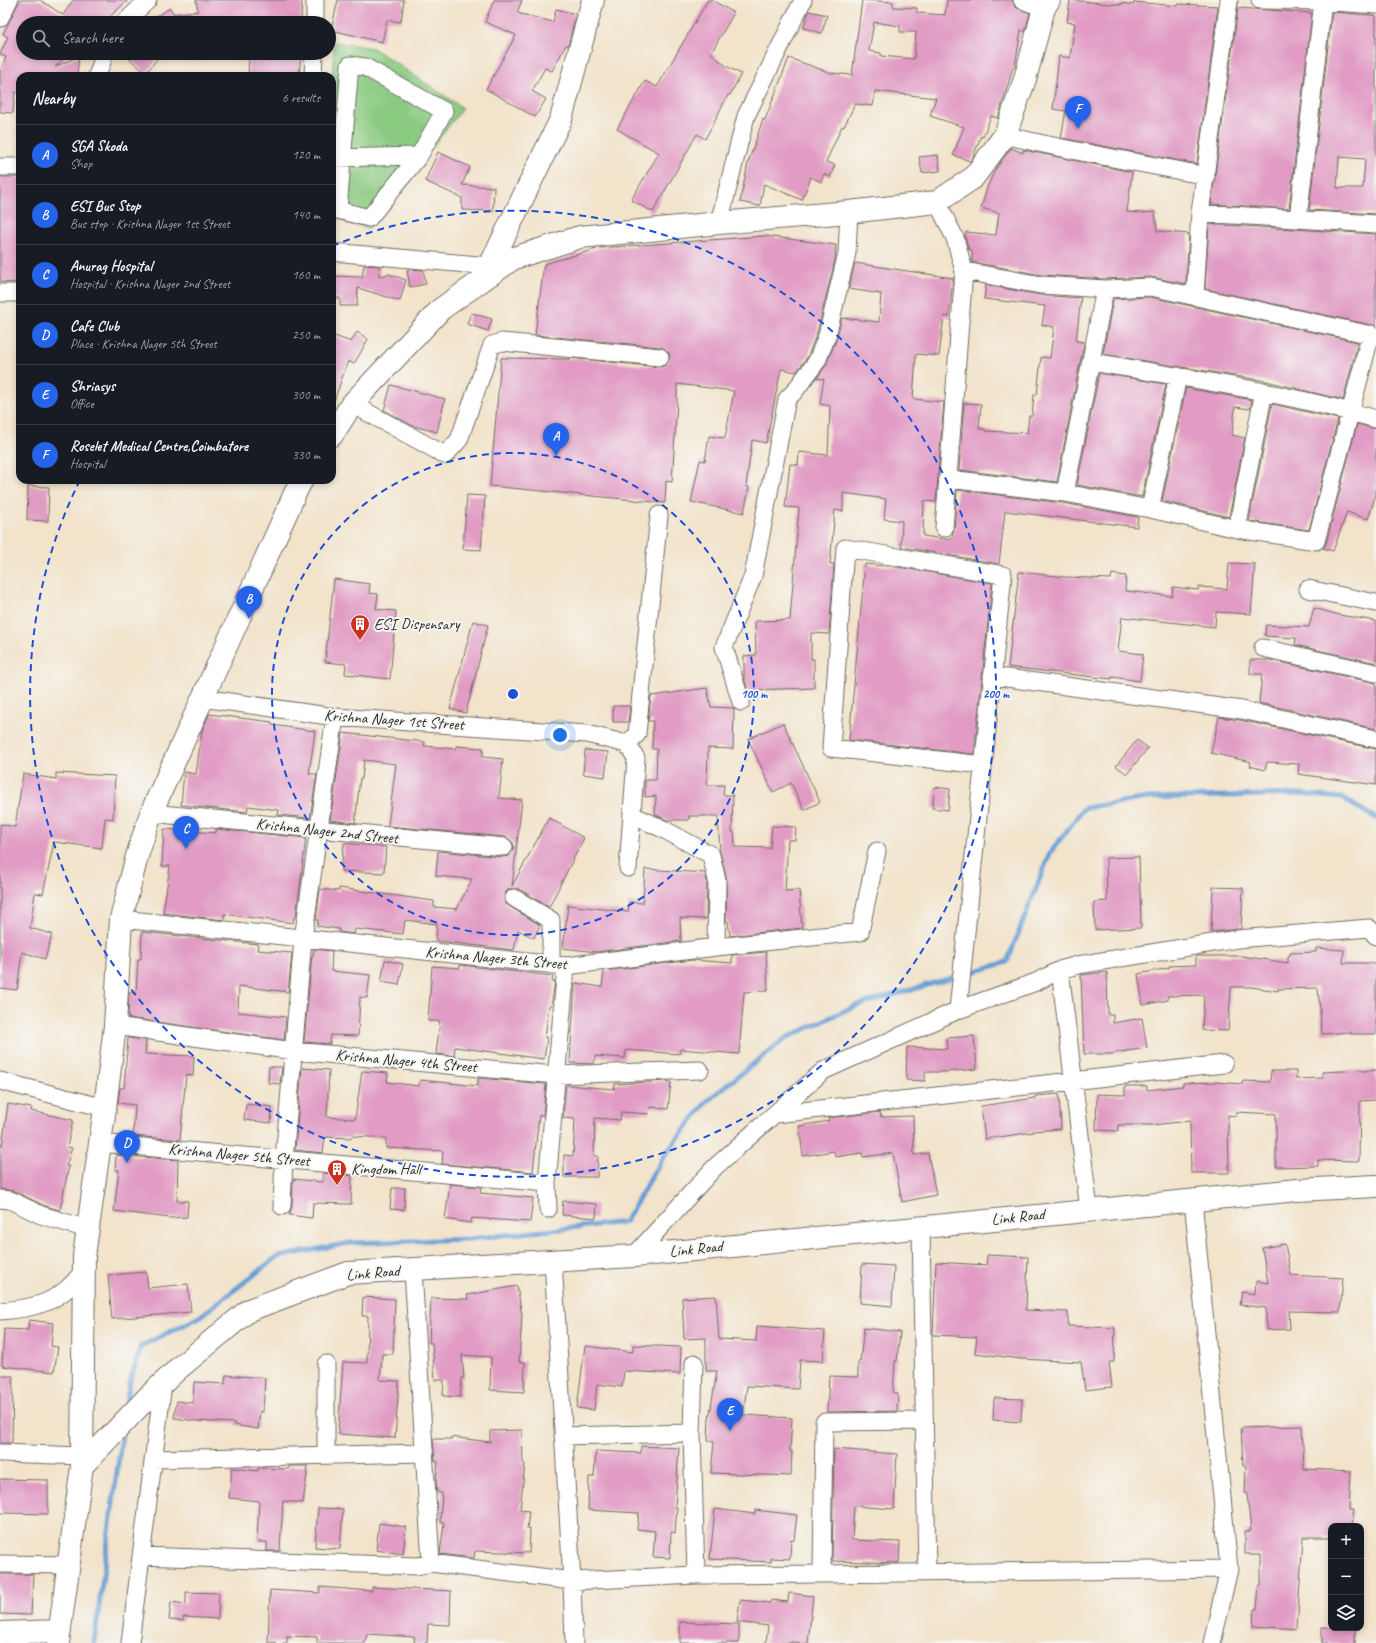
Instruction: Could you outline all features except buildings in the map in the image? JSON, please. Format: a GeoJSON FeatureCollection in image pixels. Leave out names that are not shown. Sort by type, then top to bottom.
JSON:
{"type":"FeatureCollection","features":[{"type":"Feature","properties":{"kind":"street"},"geometry":{"type":"LineString","coordinates":[[0,18],[9,0]]}},
{"type":"Feature","properties":{"kind":"street"},"geometry":{"type":"LineString","coordinates":[[131,16],[148,0]]}},
{"type":"Feature","properties":{"kind":"street"},"geometry":{"type":"LineString","coordinates":[[315,0],[315,16]]}},
{"type":"Feature","properties":{"kind":"street"},"geometry":{"type":"LineString","coordinates":[[719,223],[746,116],[802,0]]}},
{"type":"Feature","properties":{"kind":"street"},"geometry":{"type":"LineString","coordinates":[[336,429],[352,404],[441,309],[487,273],[514,258],[580,237],[849,212],[937,202],[972,178],[1005,135],[1025,80],[1047,4],[1022,0]]}},
{"type":"Feature","properties":{"kind":"street"},"geometry":{"type":"LineString","coordinates":[[1195,296],[1200,213],[1229,0]]}},
{"type":"Feature","properties":{"kind":"street"},"geometry":{"type":"LineString","coordinates":[[1260,0],[1376,5]]}},
{"type":"Feature","properties":{"kind":"street"},"geometry":{"type":"LineString","coordinates":[[487,273],[561,119],[590,1]]}},
{"type":"Feature","properties":{"kind":"street"},"geometry":{"type":"LineString","coordinates":[[1298,219],[1323,2]]}},
{"type":"Feature","properties":{"kind":"street"},"geometry":{"type":"LineString","coordinates":[[98,72],[103,60]]}},
{"type":"Feature","properties":{"kind":"street"},"geometry":{"type":"LineString","coordinates":[[313,72],[314,60]]}},
{"type":"Feature","properties":{"kind":"street"},"geometry":{"type":"LineString","coordinates":[[350,65],[365,67],[444,111],[419,156],[369,218],[338,210],[337,158],[350,65]]}},
{"type":"Feature","properties":{"kind":"street"},"geometry":{"type":"LineString","coordinates":[[1005,135],[1039,144],[1132,160],[1206,176]]}},
{"type":"Feature","properties":{"kind":"street"},"geometry":{"type":"LineString","coordinates":[[337,158],[419,156]]}},
{"type":"Feature","properties":{"kind":"street"},"geometry":{"type":"LineString","coordinates":[[0,167],[16,167]]}},
{"type":"Feature","properties":{"kind":"street"},"geometry":{"type":"LineString","coordinates":[[937,202],[955,238],[964,271],[944,528]]}},
{"type":"Feature","properties":{"kind":"street"},"geometry":{"type":"LineString","coordinates":[[741,702],[724,647],[753,576],[787,398],[794,392],[817,361],[827,336],[847,253],[849,212]]}},
{"type":"Feature","properties":{"kind":"street"},"geometry":{"type":"LineString","coordinates":[[1200,213],[1376,224]]}},
{"type":"Feature","properties":{"kind":"street"},"geometry":{"type":"LineString","coordinates":[[336,253],[487,273]]}},
{"type":"Feature","properties":{"kind":"street"},"geometry":{"type":"LineString","coordinates":[[949,479],[1065,493],[1150,509],[1237,529],[1316,541],[1373,335],[1151,287],[1105,289],[1041,285],[964,271]]}},
{"type":"Feature","properties":{"kind":"street"},"geometry":{"type":"LineString","coordinates":[[1065,493],[1092,362],[1105,289]]}},
{"type":"Feature","properties":{"kind":"street"},"geometry":{"type":"LineString","coordinates":[[0,293],[16,293]]}},
{"type":"Feature","properties":{"kind":"street"},"geometry":{"type":"LineString","coordinates":[[352,404],[445,455],[459,440],[492,345],[502,342],[660,357]]}},
{"type":"Feature","properties":{"kind":"street"},"geometry":{"type":"LineString","coordinates":[[1092,362],[1264,392],[1376,418]]}},
{"type":"Feature","properties":{"kind":"street"},"geometry":{"type":"LineString","coordinates":[[1150,509],[1178,376]]}},
{"type":"Feature","properties":{"kind":"street"},"geometry":{"type":"LineString","coordinates":[[1237,529],[1264,392]]}},
{"type":"Feature","properties":{"kind":"street"},"geometry":{"type":"LineString","coordinates":[[0,1633],[59,1637],[69,1565],[88,1457],[84,1270],[87,1229],[105,1108],[115,1026],[122,919],[137,856],[151,813],[300,484]]}},
{"type":"Feature","properties":{"kind":"street"},"geometry":{"type":"LineString","coordinates":[[628,868],[636,758],[628,744],[637,734],[659,515]]}},
{"type":"Feature","properties":{"kind":"street"},"geometry":{"type":"LineString","coordinates":[[958,1010],[1003,575],[845,548],[831,748],[983,765]]}},
{"type":"Feature","properties":{"kind":"street"},"geometry":{"type":"LineString","coordinates":[[1308,589],[1376,604]]}},
{"type":"Feature","properties":{"kind":"street"},"geometry":{"type":"LineString","coordinates":[[1263,648],[1376,673]]}},
{"type":"Feature","properties":{"kind":"street"},"geometry":{"type":"LineString","coordinates":[[992,676],[1242,710],[1376,739]]}},
{"type":"Feature","properties":{"kind":"street","name":"Krishna Nager 1st Street"},"geometry":{"type":"LineString","coordinates":[[202,698],[335,717],[587,734],[628,744]]}},
{"type":"Feature","properties":{"kind":"street"},"geometry":{"type":"LineString","coordinates":[[282,1206],[284,1160],[303,940],[335,717]]}},
{"type":"Feature","properties":{"kind":"street","name":"Krishna Nager 2nd Street"},"geometry":{"type":"LineString","coordinates":[[151,813],[504,847]]}},
{"type":"Feature","properties":{"kind":"street"},"geometry":{"type":"LineString","coordinates":[[632,815],[661,828],[711,855],[717,880],[716,947]]}},
{"type":"Feature","properties":{"kind":"street","name":"Krishna Nager 3th Street"},"geometry":{"type":"LineString","coordinates":[[122,919],[303,940],[558,965],[860,932],[877,851]]}},
{"type":"Feature","properties":{"kind":"street"},"geometry":{"type":"LineString","coordinates":[[514,898],[551,920],[558,965],[555,1075],[547,1183],[548,1209]]}},
{"type":"Feature","properties":{"kind":"street"},"geometry":{"type":"LineString","coordinates":[[634,1256],[715,1167],[823,1071],[958,1010],[1036,982],[1060,970],[1078,965],[1237,939],[1369,928],[1376,936]]}},
{"type":"Feature","properties":{"kind":"street"},"geometry":{"type":"LineString","coordinates":[[1060,970],[1089,1210]]}},
{"type":"Feature","properties":{"kind":"street","name":"Krishna Nager 4th Street"},"geometry":{"type":"LineString","coordinates":[[115,1026],[294,1051],[555,1075],[700,1070]]}},
{"type":"Feature","properties":{"kind":"street"},"geometry":{"type":"LineString","coordinates":[[775,1114],[1224,1064]]}},
{"type":"Feature","properties":{"kind":"street"},"geometry":{"type":"LineString","coordinates":[[0,1081],[105,1108]]}},
{"type":"Feature","properties":{"kind":"street","name":"Krishna Nager 5th Street"},"geometry":{"type":"LineString","coordinates":[[99,1143],[547,1183]]}},
{"type":"Feature","properties":{"kind":"street","name":"Link Road"},"geometry":{"type":"LineString","coordinates":[[88,1457],[179,1368],[249,1310],[348,1273],[634,1256],[1297,1190],[1376,1186]]}},
{"type":"Feature","properties":{"kind":"street"},"geometry":{"type":"LineString","coordinates":[[0,1200],[10,1200],[41,1215],[87,1229]]}},
{"type":"Feature","properties":{"kind":"street"},"geometry":{"type":"LineString","coordinates":[[1193,1200],[1229,1569],[1212,1643]]}},
{"type":"Feature","properties":{"kind":"street"},"geometry":{"type":"LineString","coordinates":[[921,1227],[927,1573]]}},
{"type":"Feature","properties":{"kind":"street"},"geometry":{"type":"LineString","coordinates":[[553,1260],[572,1580],[574,1643]]}},
{"type":"Feature","properties":{"kind":"street"},"geometry":{"type":"LineString","coordinates":[[0,1311],[27,1309],[57,1298],[74,1283],[84,1270]]}},
{"type":"Feature","properties":{"kind":"street"},"geometry":{"type":"LineString","coordinates":[[413,1270],[431,1564]]}},
{"type":"Feature","properties":{"kind":"street"},"geometry":{"type":"LineString","coordinates":[[694,1363],[692,1433],[696,1575]]}},
{"type":"Feature","properties":{"kind":"street"},"geometry":{"type":"LineString","coordinates":[[326,1364],[326,1456]]}},
{"type":"Feature","properties":{"kind":"street"},"geometry":{"type":"LineString","coordinates":[[130,1643],[163,1384]]}},
{"type":"Feature","properties":{"kind":"street"},"geometry":{"type":"LineString","coordinates":[[822,1574],[824,1422],[924,1421]]}},
{"type":"Feature","properties":{"kind":"street"},"geometry":{"type":"LineString","coordinates":[[563,1436],[692,1433]]}},
{"type":"Feature","properties":{"kind":"street"},"geometry":{"type":"LineString","coordinates":[[0,1453],[88,1457]]}},
{"type":"Feature","properties":{"kind":"street"},"geometry":{"type":"LineString","coordinates":[[153,1459],[425,1454]]}},
{"type":"Feature","properties":{"kind":"street"},"geometry":{"type":"LineString","coordinates":[[140,1556],[417,1566],[431,1564],[572,1580],[696,1575],[1229,1569]]}},
{"type":"Feature","properties":{"kind":"street"},"geometry":{"type":"LineString","coordinates":[[0,1564],[69,1565]]}},
{"type":"Feature","properties":{"kind":"green space"},"geometry":{"type":"Polygon","coordinates":[[[336,42],[373,48],[463,108],[368,229],[336,217],[336,72],[333,72],[333,60],[336,60],[336,42]]]}},
{"type":"Feature","properties":{"kind":"waterway"},"geometry":{"type":"LineString","coordinates":[[126,1409],[129,1386],[141,1346],[198,1318],[277,1257],[350,1243],[469,1239],[625,1222],[664,1156],[707,1101],[786,1038],[855,1006],[1007,962],[1050,853],[1084,808],[1148,798],[1300,794],[1342,798],[1376,818]]}},
{"type":"Feature","properties":{"kind":"waterway"},"geometry":{"type":"LineString","coordinates":[[94,1643],[122,1435]]}},
{"type":"Feature","properties":{"kind":"place","name":"Roselet Medical Centre,Coimbatore"},"geometry":{"type":"Point","coordinates":[1078,129]}},
{"type":"Feature","properties":{"kind":"place","name":"SGA Skoda"},"geometry":{"type":"Point","coordinates":[556,456]}},
{"type":"Feature","properties":{"kind":"place","name":"ESI Bus Stop"},"geometry":{"type":"Point","coordinates":[249,619]}},
{"type":"Feature","properties":{"kind":"place","name":"ESI Dispensary"},"geometry":{"type":"Point","coordinates":[360,641]}},
{"type":"Feature","properties":{"kind":"place","name":"Anurag Hospital"},"geometry":{"type":"Point","coordinates":[186,849]}},
{"type":"Feature","properties":{"kind":"place","name":"Cafe Club"},"geometry":{"type":"Point","coordinates":[127,1163]}},
{"type":"Feature","properties":{"kind":"place","name":"Kingdom Hall"},"geometry":{"type":"Point","coordinates":[337,1186]}},
{"type":"Feature","properties":{"kind":"place","name":"Shriasys"},"geometry":{"type":"Point","coordinates":[730,1431]}}]}
